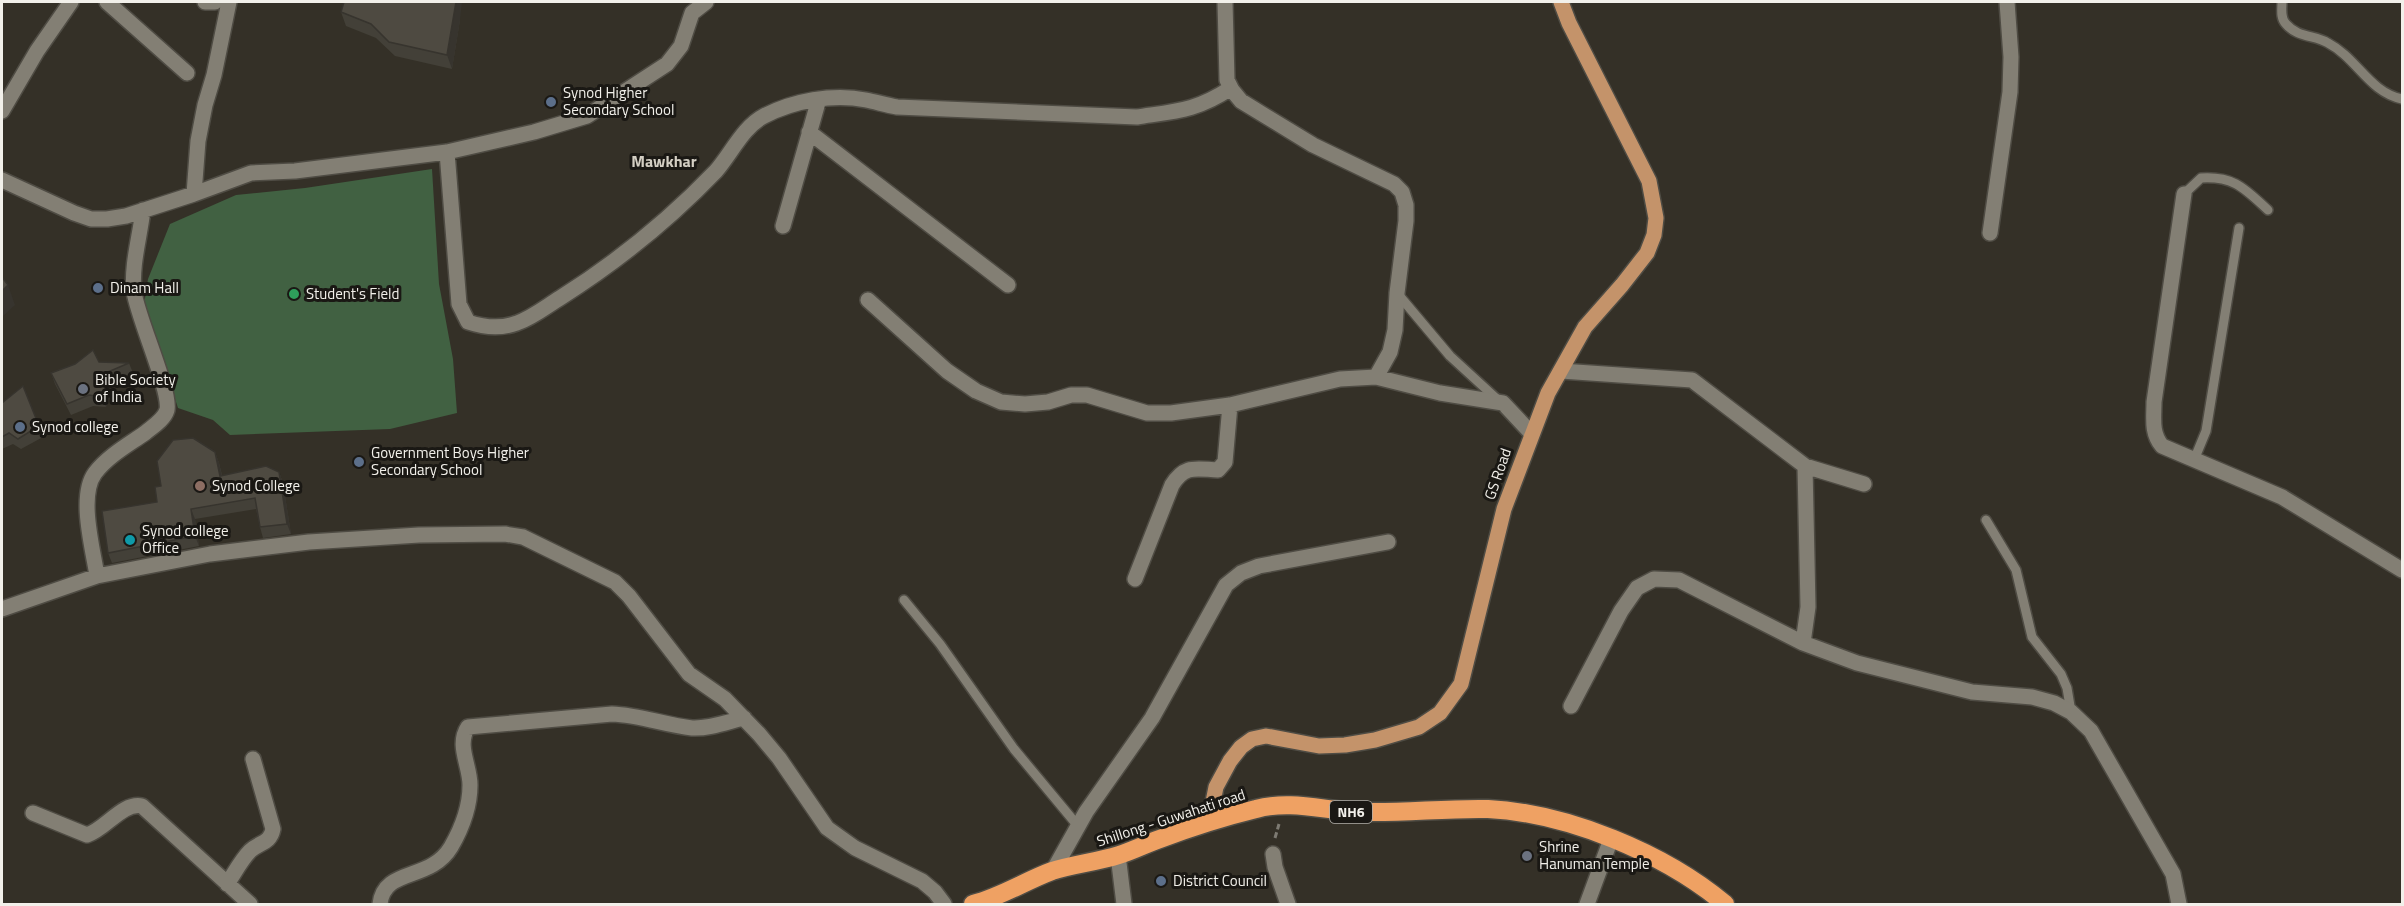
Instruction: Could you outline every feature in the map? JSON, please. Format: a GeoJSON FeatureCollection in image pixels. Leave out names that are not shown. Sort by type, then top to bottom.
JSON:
{"type":"FeatureCollection","features":[{"type":"Feature","properties":{"kind":"highway","name":"Shillong - Guwahati road"},"geometry":{"type":"LineString","coordinates":[[983,903],[1053,871],[1118,855],[1209,822],[1258,808],[1285,805],[1363,812],[1428,809],[1490,810],[1527,814],[1611,839],[1650,856],[1683,874],[1725,904]]}},
{"type":"Feature","properties":{"kind":"main road","name":"GS Road"},"geometry":{"type":"LineString","coordinates":[[1209,822],[1216,787],[1230,761],[1252,738],[1266,736],[1319,746],[1345,745],[1374,740],[1419,727],[1440,713],[1461,684],[1504,509],[1548,393],[1585,327],[1647,253],[1654,235],[1656,218],[1649,181],[1569,23],[1561,2]]}},
{"type":"Feature","properties":{"kind":"street"},"geometry":{"type":"LineString","coordinates":[[2,111],[37,51],[71,2]]}},
{"type":"Feature","properties":{"kind":"street"},"geometry":{"type":"LineString","coordinates":[[107,2],[187,73]]}},
{"type":"Feature","properties":{"kind":"street"},"geometry":{"type":"LineString","coordinates":[[205,2],[215,2]]}},
{"type":"Feature","properties":{"kind":"street"},"geometry":{"type":"LineString","coordinates":[[194,194],[198,141],[229,2]]}},
{"type":"Feature","properties":{"kind":"street"},"geometry":{"type":"LineString","coordinates":[[2,180],[91,219],[107,219],[194,194],[251,173],[295,171],[447,152],[534,132],[587,116],[667,64],[681,46],[689,7],[706,2]]}},
{"type":"Feature","properties":{"kind":"street"},"geometry":{"type":"LineString","coordinates":[[1224,2],[1225,65],[1231,88],[1241,101],[1313,145],[1394,184],[1402,192],[1406,205],[1406,221],[1395,330],[1390,352],[1376,377]]}},
{"type":"Feature","properties":{"kind":"street"},"geometry":{"type":"LineString","coordinates":[[1990,233],[2010,92],[2011,57],[2007,2]]}},
{"type":"Feature","properties":{"kind":"street"},"geometry":{"type":"LineString","coordinates":[[447,152],[459,304],[468,322],[500,327],[518,323],[605,269],[672,214],[729,157],[748,130],[761,117],[785,107],[819,99],[865,100],[897,107],[1026,111],[1115,117],[1172,112],[1197,107],[1231,88]]}},
{"type":"Feature","properties":{"kind":"street"},"geometry":{"type":"LineString","coordinates":[[783,226],[819,99]]}},
{"type":"Feature","properties":{"kind":"street"},"geometry":{"type":"LineString","coordinates":[[810,132],[1008,285]]}},
{"type":"Feature","properties":{"kind":"street"},"geometry":{"type":"LineString","coordinates":[[2184,194],[2154,402],[2154,431],[2162,446],[2282,498],[2403,570]]}},
{"type":"Feature","properties":{"kind":"street"},"geometry":{"type":"LineString","coordinates":[[97,576],[87,507],[94,475],[108,459],[155,426],[167,409],[163,385],[138,311],[134,291],[143,210]]}},
{"type":"Feature","properties":{"kind":"street"},"geometry":{"type":"LineString","coordinates":[[868,300],[947,371],[976,391],[1001,402],[1025,404],[1048,402],[1071,395],[1087,395],[1147,413],[1171,413],[1230,405],[1340,379],[1376,377],[1440,393],[1503,403],[1532,434]]}},
{"type":"Feature","properties":{"kind":"street"},"geometry":{"type":"LineString","coordinates":[[1561,370],[1692,380],[1805,466],[1864,484]]}},
{"type":"Feature","properties":{"kind":"street"},"geometry":{"type":"LineString","coordinates":[[1135,579],[1172,484],[1179,474],[1191,469],[1218,470],[1225,462],[1230,405]]}},
{"type":"Feature","properties":{"kind":"street"},"geometry":{"type":"LineString","coordinates":[[1803,643],[1808,607],[1805,466]]}},
{"type":"Feature","properties":{"kind":"street"},"geometry":{"type":"LineString","coordinates":[[2,609],[97,576],[210,554],[309,542],[419,535],[505,534],[523,537],[615,582],[636,604],[689,674],[724,699],[779,758],[827,828],[855,848],[922,881],[944,904]]}},
{"type":"Feature","properties":{"kind":"street"},"geometry":{"type":"LineString","coordinates":[[1053,871],[1078,826],[1152,718],[1226,585],[1241,573],[1259,566],[1388,542]]}},
{"type":"Feature","properties":{"kind":"street"},"geometry":{"type":"LineString","coordinates":[[1571,706],[1621,610],[1637,588],[1654,579],[1679,580],[1803,643],[1857,663],[1972,692],[2032,697],[2054,703],[2071,712],[2091,731],[2173,874],[2179,904]]}},
{"type":"Feature","properties":{"kind":"street"},"geometry":{"type":"LineString","coordinates":[[380,904],[382,892],[394,880],[431,867],[442,860],[462,826],[468,806],[470,784],[463,746],[464,734],[468,727],[612,714],[630,714],[691,728],[707,727],[744,718]]}},
{"type":"Feature","properties":{"kind":"street"},"geometry":{"type":"LineString","coordinates":[[227,884],[251,850],[272,837],[273,829],[253,759]]}},
{"type":"Feature","properties":{"kind":"street"},"geometry":{"type":"LineString","coordinates":[[33,813],[87,835],[94,833],[128,808],[136,805],[142,806],[250,904]]}},
{"type":"Feature","properties":{"kind":"street"},"geometry":{"type":"LineString","coordinates":[[1587,904],[1611,839]]}},
{"type":"Feature","properties":{"kind":"street"},"geometry":{"type":"LineString","coordinates":[[1273,854],[1275,867],[1288,904]]}},
{"type":"Feature","properties":{"kind":"street"},"geometry":{"type":"LineString","coordinates":[[1118,855],[1124,904]]}},
{"type":"Feature","properties":{"kind":"lane"},"geometry":{"type":"LineString","coordinates":[[2282,2],[2283,21],[2288,27],[2303,36],[2326,41],[2381,92],[2403,99]]}},
{"type":"Feature","properties":{"kind":"lane"},"geometry":{"type":"LineString","coordinates":[[2184,194],[2201,178],[2220,178],[2238,184],[2268,210]]}},
{"type":"Feature","properties":{"kind":"lane"},"geometry":{"type":"LineString","coordinates":[[2194,460],[2206,431],[2239,228]]}},
{"type":"Feature","properties":{"kind":"lane"},"geometry":{"type":"LineString","coordinates":[[1397,293],[1450,356],[1492,396],[1503,403]]}},
{"type":"Feature","properties":{"kind":"lane"},"geometry":{"type":"LineString","coordinates":[[1986,520],[2016,570],[2032,637],[2061,674],[2067,688],[2071,712]]}},
{"type":"Feature","properties":{"kind":"lane"},"geometry":{"type":"LineString","coordinates":[[904,600],[940,644],[1014,749],[1078,826]]}},
{"type":"Feature","properties":{"kind":"path"},"geometry":{"type":"LineString","coordinates":[[1273,854],[1273,843],[1285,805]]}},
{"type":"Feature","properties":{"kind":"green space","name":"Student's Field"},"geometry":{"type":"Polygon","coordinates":[[[432,169],[439,284],[453,359],[457,413],[390,429],[230,435],[213,420],[178,408],[144,305],[148,279],[170,224],[236,195],[305,188],[432,169]]]}},
{"type":"Feature","properties":{"kind":"building"},"geometry":{"type":"Polygon","coordinates":[[[344,2],[456,2],[447,55],[389,42],[371,24],[341,12],[344,2]]]}},
{"type":"Feature","properties":{"kind":"building"},"geometry":{"type":"Polygon","coordinates":[[[2,277],[8,285],[2,291],[2,277]]]}},
{"type":"Feature","properties":{"kind":"building"},"geometry":{"type":"Polygon","coordinates":[[[93,350],[99,362],[129,363],[103,374],[108,382],[102,397],[89,395],[67,404],[51,373],[75,364],[93,350]]]}},
{"type":"Feature","properties":{"kind":"building","name":"Synod college"},"geometry":{"type":"Polygon","coordinates":[[[23,386],[39,426],[18,439],[9,433],[2,437],[2,403],[23,386]]]}},
{"type":"Feature","properties":{"kind":"building"},"geometry":{"type":"Polygon","coordinates":[[[193,438],[215,452],[220,476],[266,466],[279,472],[287,524],[260,527],[255,498],[191,509],[195,536],[108,553],[102,511],[157,502],[155,487],[161,486],[157,461],[173,440],[193,438]]]}},
{"type":"Feature","properties":{"kind":"place","name":"Synod Higher Secondary School"},"geometry":{"type":"Point","coordinates":[551,102]}},
{"type":"Feature","properties":{"kind":"place","name":"Dinam Hall"},"geometry":{"type":"Point","coordinates":[98,288]}},
{"type":"Feature","properties":{"kind":"place","name":"Student's Field"},"geometry":{"type":"Point","coordinates":[294,294]}},
{"type":"Feature","properties":{"kind":"place","name":"Bible Society of India"},"geometry":{"type":"Point","coordinates":[83,389]}},
{"type":"Feature","properties":{"kind":"place","name":"Synod college"},"geometry":{"type":"Point","coordinates":[20,427]}},
{"type":"Feature","properties":{"kind":"place","name":"Government Boys Higher Secondary School"},"geometry":{"type":"Point","coordinates":[359,462]}},
{"type":"Feature","properties":{"kind":"place","name":"Synod College"},"geometry":{"type":"Point","coordinates":[200,486]}},
{"type":"Feature","properties":{"kind":"place","name":"Synod college Office"},"geometry":{"type":"Point","coordinates":[130,540]}},
{"type":"Feature","properties":{"kind":"place","name":"Shrine Hanuman Temple"},"geometry":{"type":"Point","coordinates":[1527,856]}},
{"type":"Feature","properties":{"kind":"place","name":"District Council"},"geometry":{"type":"Point","coordinates":[1161,881]}},
{"type":"Feature","properties":{"kind":"district","name":"Mawkhar"},"geometry":{"type":"Point","coordinates":[664,161]}}]}
